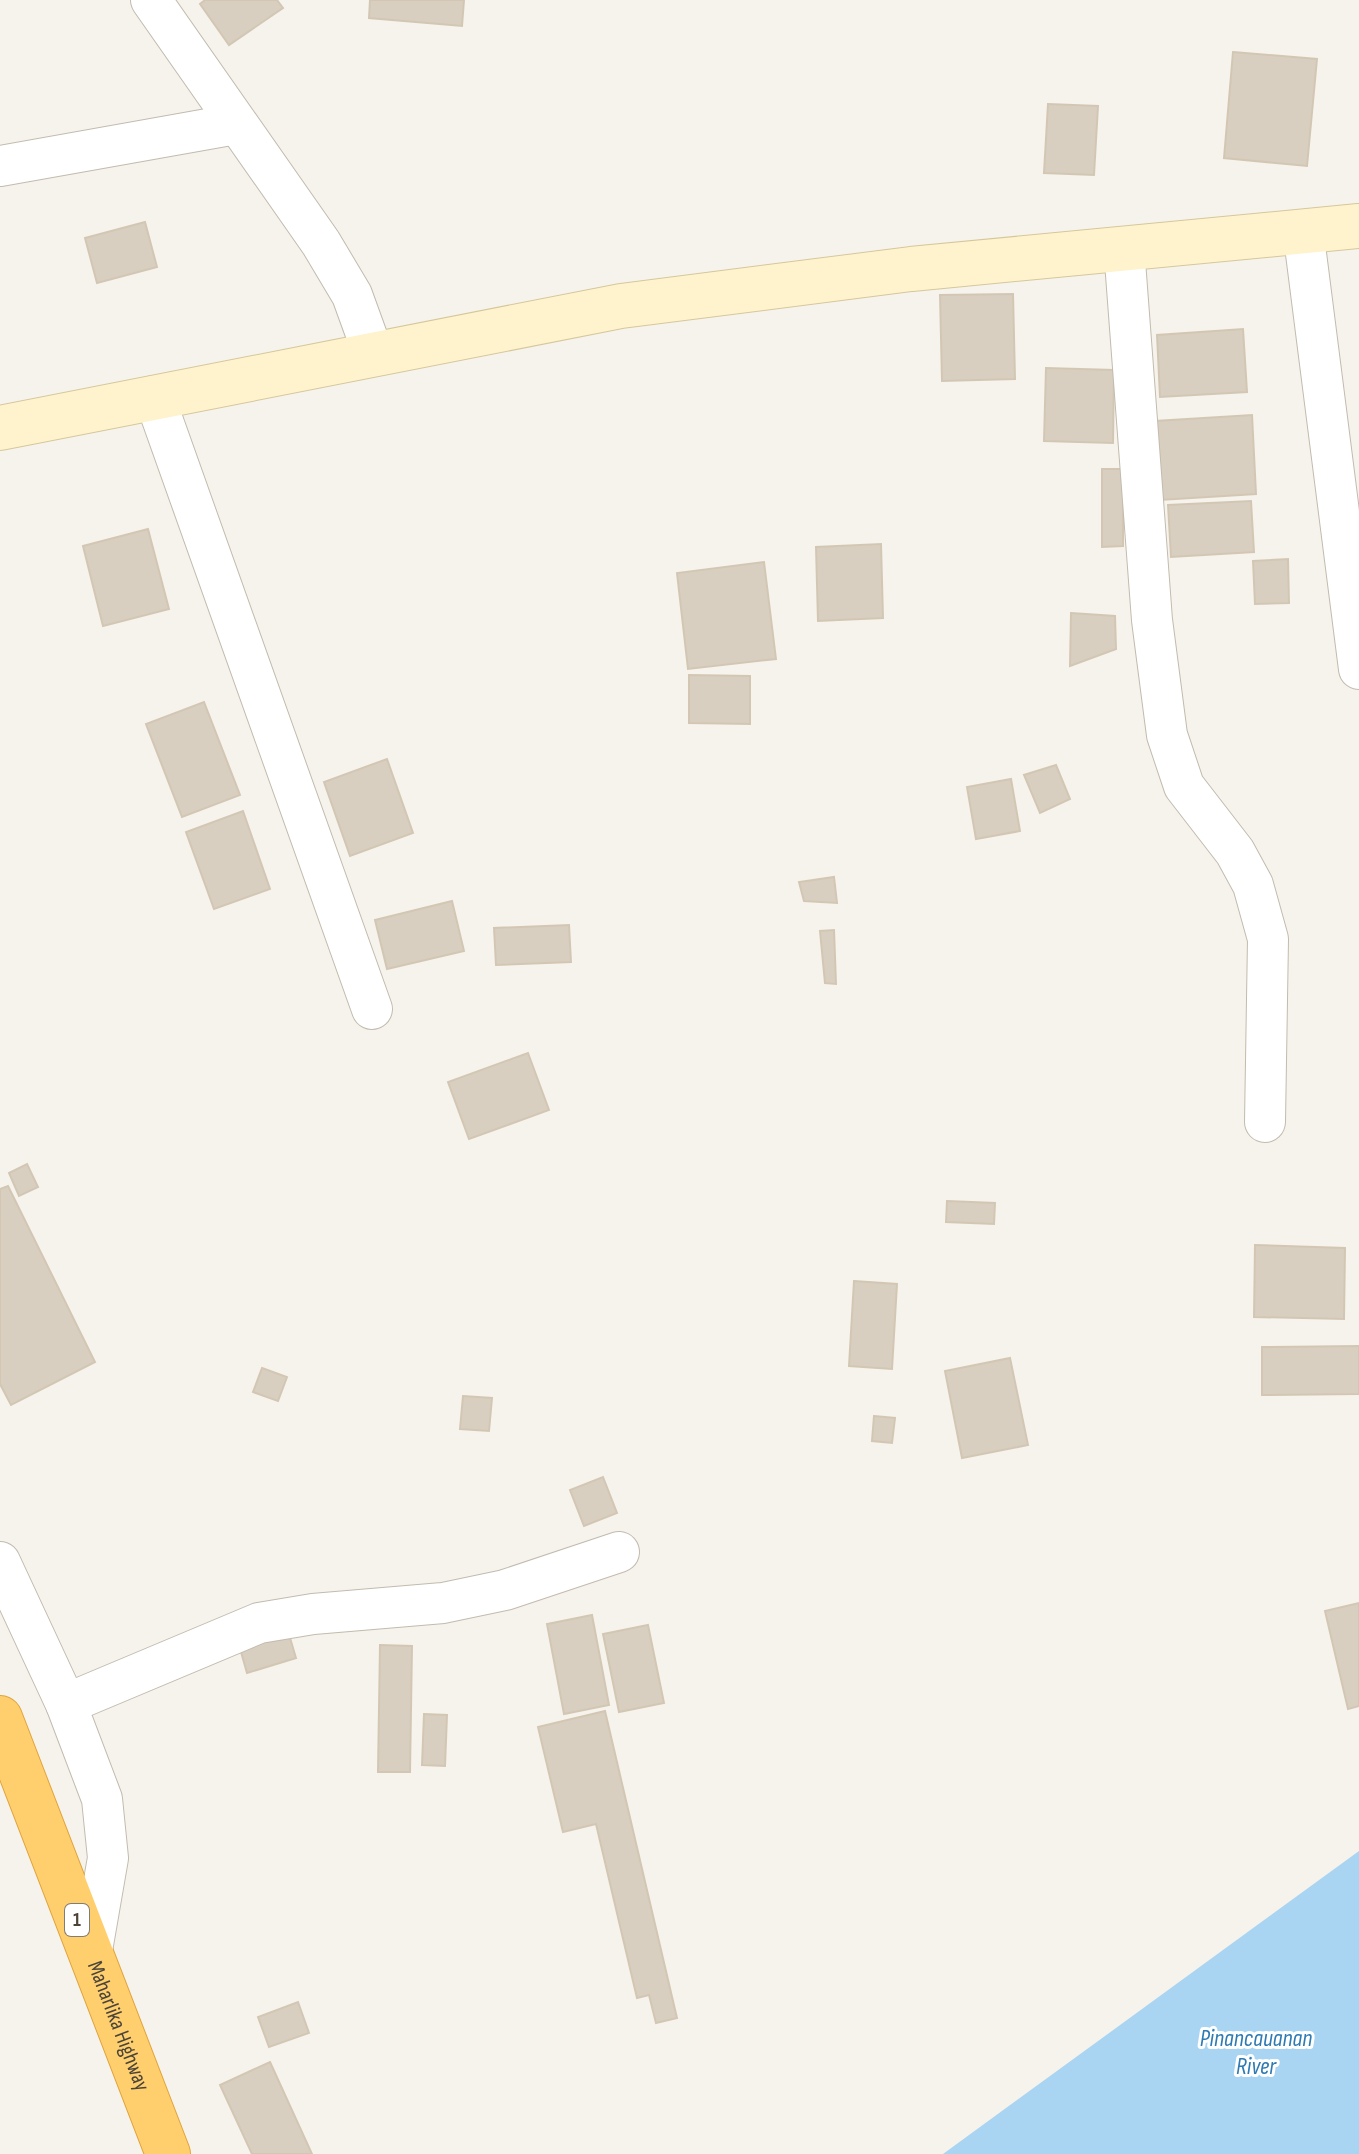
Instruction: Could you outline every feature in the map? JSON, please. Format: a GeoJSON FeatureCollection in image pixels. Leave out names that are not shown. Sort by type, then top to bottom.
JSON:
{"type":"FeatureCollection","features":[{"type":"Feature","properties":{"kind":"highway","name":"Maharlika Highway"},"geometry":{"type":"LineString","coordinates":[[0,1718],[161,2138]]}},
{"type":"Feature","properties":{"kind":"street"},"geometry":{"type":"LineString","coordinates":[[151,0],[321,243],[352,295],[373,353]]}},
{"type":"Feature","properties":{"kind":"street"},"geometry":{"type":"LineString","coordinates":[[0,166],[236,124]]}},
{"type":"Feature","properties":{"kind":"street"},"geometry":{"type":"LineString","coordinates":[[0,428],[621,306],[911,269],[1359,226]]}},
{"type":"Feature","properties":{"kind":"street"},"geometry":{"type":"LineString","coordinates":[[1303,230],[1359,669]]}},
{"type":"Feature","properties":{"kind":"street"},"geometry":{"type":"LineString","coordinates":[[1124,248],[1152,620],[1167,735],[1184,786],[1235,852],[1253,885],[1268,939],[1265,1122]]}},
{"type":"Feature","properties":{"kind":"street"},"geometry":{"type":"LineString","coordinates":[[154,396],[372,1009]]}},
{"type":"Feature","properties":{"kind":"street"},"geometry":{"type":"LineString","coordinates":[[66,1704],[259,1623],[313,1614],[443,1603],[505,1590],[619,1552]]}},
{"type":"Feature","properties":{"kind":"street"},"geometry":{"type":"LineString","coordinates":[[0,1562],[66,1704],[102,1799],[108,1858],[91,1956]]}},
{"type":"Feature","properties":{"kind":"water","name":"Pinancauanan River"},"geometry":{"type":"Polygon","coordinates":[[[1359,1851],[1359,2154],[943,2154],[1359,1851]]]}},
{"type":"Feature","properties":{"kind":"building"},"geometry":{"type":"Polygon","coordinates":[[[205,0],[277,0],[283,8],[229,45],[200,4],[205,0]]]}},
{"type":"Feature","properties":{"kind":"building"},"geometry":{"type":"Polygon","coordinates":[[[370,0],[464,0],[462,26],[369,18],[370,0]]]}},
{"type":"Feature","properties":{"kind":"building"},"geometry":{"type":"Polygon","coordinates":[[[1233,52],[1317,59],[1307,166],[1224,158],[1233,52]]]}},
{"type":"Feature","properties":{"kind":"building"},"geometry":{"type":"Polygon","coordinates":[[[1048,104],[1098,106],[1094,175],[1044,173],[1048,104]]]}},
{"type":"Feature","properties":{"kind":"building"},"geometry":{"type":"Polygon","coordinates":[[[145,222],[157,267],[97,283],[85,238],[145,222]]]}},
{"type":"Feature","properties":{"kind":"building"},"geometry":{"type":"Polygon","coordinates":[[[1013,294],[1015,379],[942,381],[940,295],[1013,294]]]}},
{"type":"Feature","properties":{"kind":"building"},"geometry":{"type":"Polygon","coordinates":[[[1243,329],[1247,392],[1160,397],[1157,335],[1243,329]]]}},
{"type":"Feature","properties":{"kind":"building"},"geometry":{"type":"Polygon","coordinates":[[[1046,368],[1114,370],[1113,443],[1044,441],[1046,368]]]}},
{"type":"Feature","properties":{"kind":"building"},"geometry":{"type":"Polygon","coordinates":[[[1252,415],[1256,494],[1160,500],[1155,421],[1252,415]]]}},
{"type":"Feature","properties":{"kind":"building"},"geometry":{"type":"Polygon","coordinates":[[[1102,469],[1123,469],[1123,546],[1102,547],[1102,469]]]}},
{"type":"Feature","properties":{"kind":"building"},"geometry":{"type":"Polygon","coordinates":[[[1251,501],[1254,552],[1171,557],[1168,505],[1251,501]]]}},
{"type":"Feature","properties":{"kind":"building"},"geometry":{"type":"Polygon","coordinates":[[[148,529],[169,609],[103,626],[83,546],[148,529]]]}},
{"type":"Feature","properties":{"kind":"building"},"geometry":{"type":"Polygon","coordinates":[[[881,544],[883,618],[818,621],[816,547],[881,544]]]}},
{"type":"Feature","properties":{"kind":"building"},"geometry":{"type":"Polygon","coordinates":[[[1288,559],[1289,603],[1255,604],[1253,561],[1288,559]]]}},
{"type":"Feature","properties":{"kind":"building"},"geometry":{"type":"Polygon","coordinates":[[[764,562],[776,659],[688,669],[677,573],[764,562]]]}},
{"type":"Feature","properties":{"kind":"building"},"geometry":{"type":"Polygon","coordinates":[[[1071,613],[1115,616],[1116,649],[1070,666],[1071,613]]]}},
{"type":"Feature","properties":{"kind":"building"},"geometry":{"type":"Polygon","coordinates":[[[689,675],[750,676],[750,724],[689,723],[689,675]]]}},
{"type":"Feature","properties":{"kind":"building"},"geometry":{"type":"Polygon","coordinates":[[[204,702],[240,795],[182,817],[146,724],[204,702]]]}},
{"type":"Feature","properties":{"kind":"building"},"geometry":{"type":"Polygon","coordinates":[[[387,759],[413,833],[350,856],[324,782],[387,759]]]}},
{"type":"Feature","properties":{"kind":"building"},"geometry":{"type":"Polygon","coordinates":[[[1056,765],[1070,799],[1040,813],[1024,775],[1056,765]]]}},
{"type":"Feature","properties":{"kind":"building"},"geometry":{"type":"Polygon","coordinates":[[[1011,779],[1020,831],[976,839],[967,787],[1011,779]]]}},
{"type":"Feature","properties":{"kind":"building"},"geometry":{"type":"Polygon","coordinates":[[[243,811],[270,889],[214,909],[186,832],[243,811]]]}},
{"type":"Feature","properties":{"kind":"building"},"geometry":{"type":"Polygon","coordinates":[[[834,877],[837,903],[804,901],[799,882],[834,877]]]}},
{"type":"Feature","properties":{"kind":"building"},"geometry":{"type":"Polygon","coordinates":[[[452,901],[464,951],[387,969],[375,920],[452,901]]]}},
{"type":"Feature","properties":{"kind":"building"},"geometry":{"type":"Polygon","coordinates":[[[569,925],[571,962],[496,965],[494,928],[569,925]]]}},
{"type":"Feature","properties":{"kind":"building"},"geometry":{"type":"Polygon","coordinates":[[[834,930],[836,984],[825,983],[820,931],[834,930]]]}},
{"type":"Feature","properties":{"kind":"building"},"geometry":{"type":"Polygon","coordinates":[[[528,1053],[549,1110],[469,1139],[448,1082],[528,1053]]]}},
{"type":"Feature","properties":{"kind":"building"},"geometry":{"type":"Polygon","coordinates":[[[27,1164],[38,1187],[19,1196],[9,1173],[27,1164]]]}},
{"type":"Feature","properties":{"kind":"building"},"geometry":{"type":"Polygon","coordinates":[[[8,1186],[95,1362],[11,1405],[0,1384],[0,1189],[8,1186]]]}},
{"type":"Feature","properties":{"kind":"building"},"geometry":{"type":"Polygon","coordinates":[[[947,1201],[995,1203],[994,1224],[946,1222],[947,1201]]]}},
{"type":"Feature","properties":{"kind":"building"},"geometry":{"type":"Polygon","coordinates":[[[1255,1245],[1345,1248],[1344,1319],[1254,1317],[1255,1245]]]}},
{"type":"Feature","properties":{"kind":"building"},"geometry":{"type":"Polygon","coordinates":[[[854,1281],[897,1284],[892,1369],[849,1366],[854,1281]]]}},
{"type":"Feature","properties":{"kind":"building"},"geometry":{"type":"Polygon","coordinates":[[[1359,1346],[1359,1394],[1262,1395],[1262,1347],[1359,1346]]]}},
{"type":"Feature","properties":{"kind":"building"},"geometry":{"type":"Polygon","coordinates":[[[1010,1358],[1028,1445],[962,1458],[945,1371],[1010,1358]]]}},
{"type":"Feature","properties":{"kind":"building"},"geometry":{"type":"Polygon","coordinates":[[[262,1368],[287,1377],[278,1401],[253,1392],[262,1368]]]}},
{"type":"Feature","properties":{"kind":"building"},"geometry":{"type":"Polygon","coordinates":[[[463,1396],[492,1398],[489,1431],[460,1429],[463,1396]]]}},
{"type":"Feature","properties":{"kind":"building"},"geometry":{"type":"Polygon","coordinates":[[[874,1416],[895,1418],[892,1443],[872,1441],[874,1416]]]}},
{"type":"Feature","properties":{"kind":"building"},"geometry":{"type":"Polygon","coordinates":[[[603,1477],[617,1513],[584,1526],[570,1490],[603,1477]]]}},
{"type":"Feature","properties":{"kind":"building"},"geometry":{"type":"Polygon","coordinates":[[[1359,1603],[1359,1706],[1348,1709],[1325,1611],[1359,1603]]]}},
{"type":"Feature","properties":{"kind":"building"},"geometry":{"type":"Polygon","coordinates":[[[592,1615],[609,1705],[564,1714],[547,1624],[592,1615]]]}},
{"type":"Feature","properties":{"kind":"building"},"geometry":{"type":"Polygon","coordinates":[[[648,1625],[664,1703],[619,1712],[603,1634],[648,1625]]]}},
{"type":"Feature","properties":{"kind":"building"},"geometry":{"type":"Polygon","coordinates":[[[288,1631],[296,1658],[247,1673],[239,1645],[288,1631]]]}},
{"type":"Feature","properties":{"kind":"building"},"geometry":{"type":"Polygon","coordinates":[[[380,1645],[412,1646],[410,1772],[378,1772],[380,1645]]]}},
{"type":"Feature","properties":{"kind":"building"},"geometry":{"type":"Polygon","coordinates":[[[605,1711],[677,2018],[656,2023],[649,1995],[637,1998],[596,1824],[563,1832],[538,1727],[605,1711]]]}},
{"type":"Feature","properties":{"kind":"building"},"geometry":{"type":"Polygon","coordinates":[[[424,1714],[447,1715],[445,1766],[422,1765],[424,1714]]]}},
{"type":"Feature","properties":{"kind":"building"},"geometry":{"type":"Polygon","coordinates":[[[298,2002],[309,2033],[269,2047],[258,2017],[298,2002]]]}},
{"type":"Feature","properties":{"kind":"building"},"geometry":{"type":"Polygon","coordinates":[[[270,2062],[312,2154],[252,2154],[220,2085],[270,2062]]]}}]}
